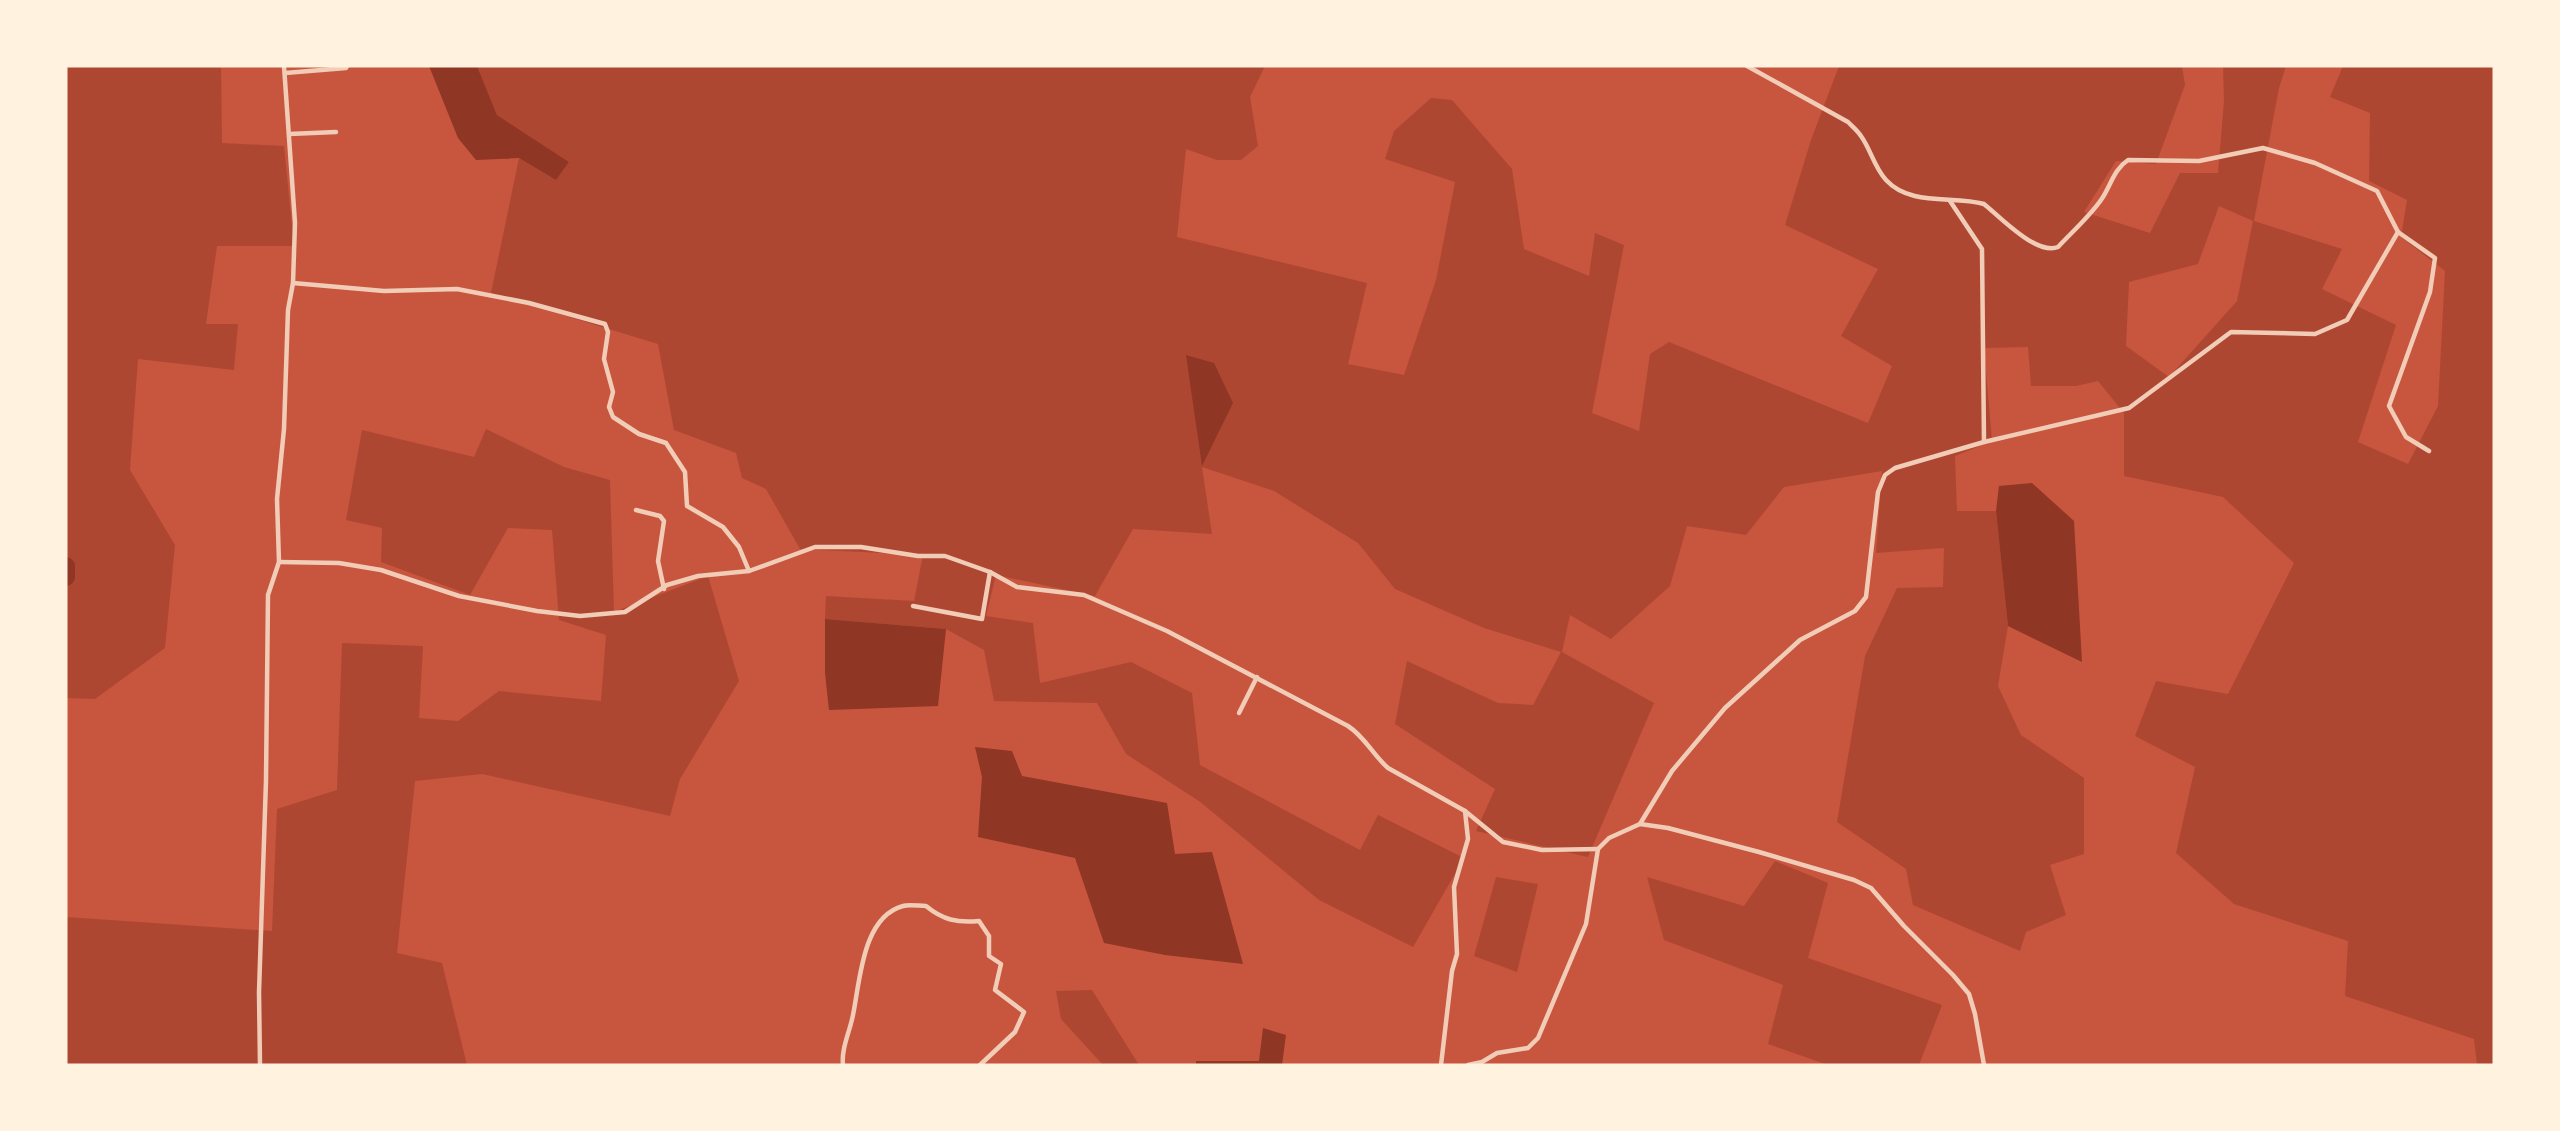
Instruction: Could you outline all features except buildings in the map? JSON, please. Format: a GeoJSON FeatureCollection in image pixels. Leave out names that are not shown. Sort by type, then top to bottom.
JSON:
{"type":"FeatureCollection","features":[{"type":"Feature","properties":{"kind":"street"},"geometry":{"type":"LineString","coordinates":[[260,1065],[259,992],[266,780],[268,595],[279,562],[277,499],[284,429],[288,310],[293,283],[295,223],[284,66]]}},
{"type":"Feature","properties":{"kind":"street"},"geometry":{"type":"LineString","coordinates":[[285,73],[346,68],[346,66]]}},
{"type":"Feature","properties":{"kind":"street"},"geometry":{"type":"LineString","coordinates":[[1747,66],[1848,122],[1861,136],[1878,170],[1897,188],[1931,199],[1973,201],[1984,204],[2038,247],[2052,249],[2058,247],[2090,213],[2102,198],[2119,167],[2128,160],[2199,162],[2263,148],[2315,163],[2377,191],[2398,232],[2435,258],[2430,292],[2389,406],[2406,437],[2429,451]]}},
{"type":"Feature","properties":{"kind":"street"},"geometry":{"type":"LineString","coordinates":[[289,134],[336,132]]}},
{"type":"Feature","properties":{"kind":"street"},"geometry":{"type":"LineString","coordinates":[[1950,201],[1982,249],[1984,442]]}},
{"type":"Feature","properties":{"kind":"street"},"geometry":{"type":"LineString","coordinates":[[1640,824],[1672,771],[1725,708],[1800,640],[1855,611],[1866,597],[1878,492],[1885,475],[1895,468],[1984,442],[2129,408],[2232,332],[2315,334],[2347,320],[2398,232]]}},
{"type":"Feature","properties":{"kind":"street"},"geometry":{"type":"LineString","coordinates":[[293,283],[384,291],[457,289],[529,303],[605,324],[608,332],[604,359],[613,392],[609,407],[613,417],[639,434],[666,443],[685,472],[687,506],[723,527],[739,547],[749,571]]}},
{"type":"Feature","properties":{"kind":"street"},"geometry":{"type":"LineString","coordinates":[[636,510],[660,516],[664,521],[658,561],[664,589]]}},
{"type":"Feature","properties":{"kind":"street"},"geometry":{"type":"LineString","coordinates":[[279,562],[339,562],[381,570],[459,596],[537,611],[580,616],[625,612],[667,585],[698,576],[749,571],[804,549],[861,547],[918,556],[945,556],[990,572],[1017,587],[1084,595],[1167,631],[1257,677],[1359,733],[1388,768],[1465,812],[1503,842],[1542,850],[1598,849]]}},
{"type":"Feature","properties":{"kind":"street"},"geometry":{"type":"LineString","coordinates":[[913,606],[982,619],[990,572]]}},
{"type":"Feature","properties":{"kind":"street"},"geometry":{"type":"LineString","coordinates":[[1239,713],[1257,677]]}},
{"type":"Feature","properties":{"kind":"street"},"geometry":{"type":"LineString","coordinates":[[1441,1065],[1452,971],[1457,954],[1454,887],[1468,839],[1465,812]]}},
{"type":"Feature","properties":{"kind":"street"},"geometry":{"type":"LineString","coordinates":[[1468,1065],[1482,1062],[1497,1053],[1528,1048],[1538,1038],[1586,924],[1598,849],[1609,838],[1640,824],[1668,828],[1758,852],[1854,880],[1871,888],[1969,994],[1984,1065]]}},
{"type":"Feature","properties":{"kind":"street"},"geometry":{"type":"LineString","coordinates":[[843,1065],[842,1059],[852,1024],[867,940],[884,918],[902,906],[926,906],[940,918],[962,922],[980,921],[989,936],[989,956],[1001,964],[995,990],[1024,1012],[1015,1032],[980,1065]]}},
{"type":"Feature","properties":{"kind":"shaded area"},"geometry":{"type":"Polygon","coordinates":[[[66,66],[221,66],[222,143],[284,146],[294,246],[217,246],[206,324],[238,324],[234,370],[138,359],[130,470],[175,545],[165,648],[95,699],[66,698],[66,66]]]}},
{"type":"Feature","properties":{"kind":"shaded area"},"geometry":{"type":"Polygon","coordinates":[[[429,66],[477,66],[497,115],[569,162],[556,180],[519,158],[476,160],[458,138],[429,66]]]}},
{"type":"Feature","properties":{"kind":"shaded area"},"geometry":{"type":"Polygon","coordinates":[[[477,66],[1265,66],[1250,97],[1258,146],[1241,160],[1217,160],[1186,149],[1177,237],[1367,283],[1348,364],[1404,375],[1436,280],[1455,182],[1385,159],[1394,131],[1431,98],[1452,100],[1512,169],[1524,249],[1589,276],[1595,233],[1624,245],[1592,413],[1639,431],[1650,354],[1669,342],[1868,423],[1892,366],[1841,336],[1878,269],[1785,225],[1811,140],[1839,66],[2182,66],[2185,85],[2156,164],[2116,161],[2084,212],[2150,233],[2180,173],[2218,173],[2224,101],[2223,66],[2286,66],[2279,88],[2254,221],[2342,249],[2322,289],[2396,325],[2358,442],[2408,464],[2438,406],[2445,271],[2401,237],[2407,200],[2369,181],[2370,113],[2330,97],[2343,66],[2494,66],[2494,1065],[2477,1065],[2474,1039],[2345,996],[2348,941],[2234,904],[2176,853],[2195,767],[2135,736],[2156,681],[2228,694],[2294,563],[2223,497],[2124,476],[2124,413],[2098,381],[2076,386],[2031,386],[2028,347],[1984,348],[1992,441],[1955,456],[1957,511],[1996,511],[2008,626],[1998,686],[2021,735],[2084,778],[2084,854],[2050,865],[2066,915],[2026,932],[2020,951],[1913,905],[1906,869],[1837,822],[1865,656],[1897,588],[1943,587],[1944,548],[1876,553],[1882,471],[1784,487],[1746,535],[1687,526],[1670,586],[1611,639],[1570,615],[1562,652],[1654,703],[1588,857],[1476,831],[1495,789],[1395,724],[1407,661],[1498,703],[1533,705],[1561,652],[1484,628],[1395,589],[1358,543],[1274,491],[1202,467],[1212,534],[1133,529],[1095,596],[996,575],[986,616],[1033,623],[1040,683],[1131,662],[1192,693],[1200,765],[1360,850],[1378,815],[1464,858],[1413,947],[1319,900],[1199,801],[1126,754],[1097,703],[994,701],[984,650],[946,629],[825,619],[826,596],[914,601],[923,555],[800,549],[766,489],[742,478],[736,453],[674,430],[658,344],[491,293],[519,158],[556,180],[569,162],[497,115],[477,66]],[[2219,206],[2198,264],[2129,282],[2126,346],[2169,377],[2237,301],[2253,221],[2219,206]]]}},
{"type":"Feature","properties":{"kind":"shaded area"},"geometry":{"type":"Polygon","coordinates":[[[1186,355],[1214,363],[1233,403],[1202,466],[1186,355]]]}},
{"type":"Feature","properties":{"kind":"shaded area"},"geometry":{"type":"Polygon","coordinates":[[[486,429],[564,467],[610,480],[614,612],[708,576],[739,681],[680,779],[670,816],[482,774],[415,781],[397,953],[442,963],[467,1065],[66,1065],[66,917],[272,931],[277,809],[337,790],[342,643],[423,646],[419,718],[458,721],[499,691],[601,701],[606,635],[559,620],[552,530],[508,528],[470,595],[381,562],[382,528],[346,520],[362,430],[474,457],[486,429]]]}},
{"type":"Feature","properties":{"kind":"shaded area"},"geometry":{"type":"Polygon","coordinates":[[[2032,483],[2074,521],[2082,662],[2008,626],[1996,511],[1999,486],[2032,483]]]}},
{"type":"Feature","properties":{"kind":"shaded area"},"geometry":{"type":"Polygon","coordinates":[[[825,619],[946,629],[938,706],[829,710],[825,673],[825,619]]]}},
{"type":"Feature","properties":{"kind":"shaded area"},"geometry":{"type":"Polygon","coordinates":[[[975,747],[1012,751],[1022,776],[1167,803],[1175,854],[1212,852],[1243,964],[1165,955],[1104,943],[1075,858],[978,837],[982,777],[975,747]]]}},
{"type":"Feature","properties":{"kind":"shaded area"},"geometry":{"type":"Polygon","coordinates":[[[1775,861],[1828,883],[1808,958],[1942,1005],[1919,1065],[1828,1065],[1768,1044],[1783,985],[1664,940],[1647,877],[1744,906],[1775,861]]]}},
{"type":"Feature","properties":{"kind":"shaded area"},"geometry":{"type":"Polygon","coordinates":[[[1496,877],[1538,884],[1517,972],[1474,956],[1496,877]]]}},
{"type":"Feature","properties":{"kind":"shaded area"},"geometry":{"type":"Polygon","coordinates":[[[1092,990],[1139,1065],[1103,1065],[1061,1019],[1056,991],[1092,990]]]}},
{"type":"Feature","properties":{"kind":"shaded area"},"geometry":{"type":"Polygon","coordinates":[[[1263,1028],[1286,1035],[1282,1065],[1196,1065],[1196,1061],[1259,1061],[1263,1028]]]}},
{"type":"Feature","properties":{"kind":"waterway"},"geometry":{"type":"LineString","coordinates":[[66,566],[66,577]]}}]}
